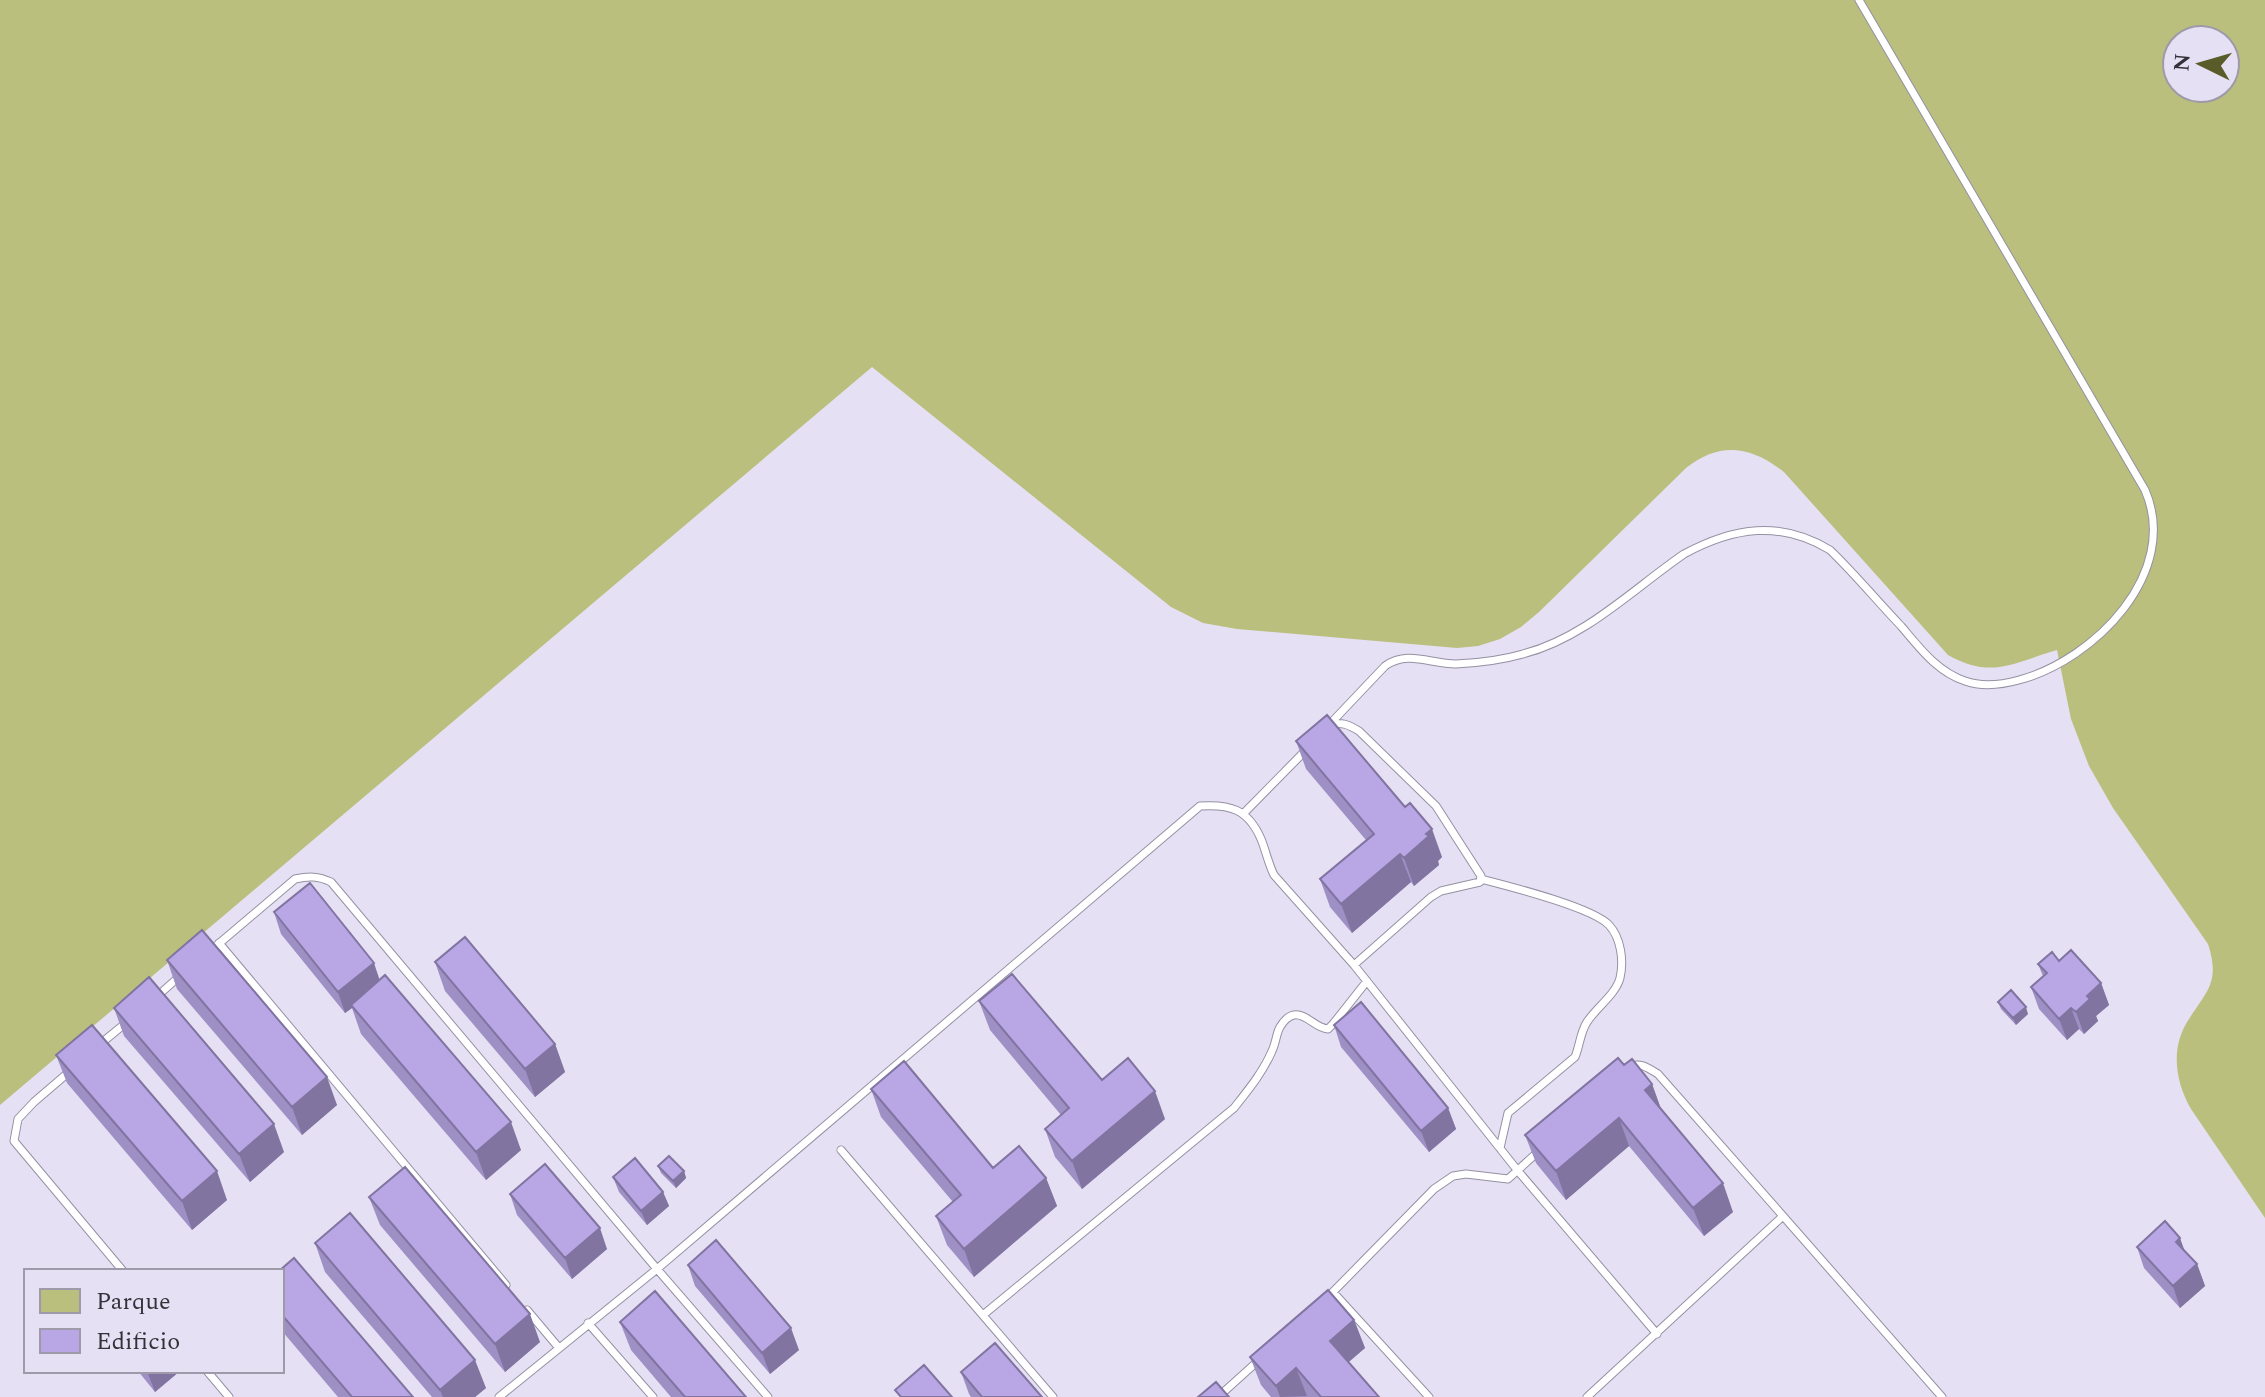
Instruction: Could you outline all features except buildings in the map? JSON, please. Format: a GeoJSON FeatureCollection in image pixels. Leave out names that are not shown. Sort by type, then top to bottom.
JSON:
{"type":"FeatureCollection","features":[{"type":"Feature","properties":{"kind":"lane"},"geometry":{"type":"LineString","coordinates":[[1319,736],[1392,661],[1408,657],[1463,663],[1510,657],[1541,648],[1590,624],[1684,554],[1739,533],[1777,530],[1797,534],[1822,545],[1844,563],[1939,667],[1980,685],[2013,681],[2048,670],[2099,635],[2127,603],[2145,571],[2154,537],[2152,511],[2145,490],[1859,0]]}},
{"type":"Feature","properties":{"kind":"lane"},"geometry":{"type":"LineString","coordinates":[[1329,725],[1348,724],[1359,731],[1436,806],[1479,871],[1481,879]]}},
{"type":"Feature","properties":{"kind":"lane"},"geometry":{"type":"LineString","coordinates":[[1244,813],[1308,747]]}},
{"type":"Feature","properties":{"kind":"lane"},"geometry":{"type":"LineString","coordinates":[[499,1397],[657,1269],[1200,806],[1217,805],[1244,813],[1262,841],[1274,875],[1354,965],[1518,1171],[1657,1334]]}},
{"type":"Feature","properties":{"kind":"lane"},"geometry":{"type":"LineString","coordinates":[[207,953],[295,879],[320,877],[331,882],[768,1397]]}},
{"type":"Feature","properties":{"kind":"lane"},"geometry":{"type":"LineString","coordinates":[[1354,965],[1431,897],[1481,879]]}},
{"type":"Feature","properties":{"kind":"lane"},"geometry":{"type":"LineString","coordinates":[[1481,879],[1592,914],[1609,924],[1622,961],[1619,982],[1587,1022],[1575,1057],[1508,1113],[1500,1148]]}},
{"type":"Feature","properties":{"kind":"lane"},"geometry":{"type":"LineString","coordinates":[[219,943],[509,1289]]}},
{"type":"Feature","properties":{"kind":"lane"},"geometry":{"type":"LineString","coordinates":[[149,1003],[184,973]]}},
{"type":"Feature","properties":{"kind":"lane"},"geometry":{"type":"LineString","coordinates":[[983,1315],[1234,1108],[1260,1075],[1285,1020],[1298,1015],[1328,1029],[1367,981]]}},
{"type":"Feature","properties":{"kind":"lane"},"geometry":{"type":"LineString","coordinates":[[91,1052],[138,1013]]}},
{"type":"Feature","properties":{"kind":"lane"},"geometry":{"type":"LineString","coordinates":[[80,1062],[18,1119],[14,1141],[121,1269]]}},
{"type":"Feature","properties":{"kind":"lane"},"geometry":{"type":"LineString","coordinates":[[1621,1072],[1637,1064],[1658,1074],[1942,1397]]}},
{"type":"Feature","properties":{"kind":"lane"},"geometry":{"type":"LineString","coordinates":[[1322,1303],[1434,1189],[1453,1176],[1466,1174],[1508,1179],[1541,1149]]}},
{"type":"Feature","properties":{"kind":"lane"},"geometry":{"type":"LineString","coordinates":[[841,1150],[1053,1397]]}},
{"type":"Feature","properties":{"kind":"lane"},"geometry":{"type":"LineString","coordinates":[[1587,1397],[1783,1216]]}},
{"type":"Feature","properties":{"kind":"lane"},"geometry":{"type":"LineString","coordinates":[[1333,1292],[1429,1397]]}},
{"type":"Feature","properties":{"kind":"lane"},"geometry":{"type":"LineString","coordinates":[[519,1301],[559,1348]]}},
{"type":"Feature","properties":{"kind":"lane"},"geometry":{"type":"LineString","coordinates":[[588,1323],[653,1397]]}},
{"type":"Feature","properties":{"kind":"lane"},"geometry":{"type":"LineString","coordinates":[[1218,1397],[1264,1355]]}},
{"type":"Feature","properties":{"kind":"lane"},"geometry":{"type":"LineString","coordinates":[[209,1373],[229,1397]]}},
{"type":"Feature","properties":{"kind":"green space"},"geometry":{"type":"Polygon","coordinates":[[[0,0],[2265,0],[2265,1218],[2191,1109],[2178,1076],[2179,1041],[2207,992],[2212,976],[2208,944],[2113,808],[2089,766],[2071,719],[2057,650],[1991,668],[1948,655],[1784,472],[1772,463],[1735,450],[1699,459],[1686,468],[1539,612],[1500,639],[1478,646],[1457,648],[1237,629],[1203,623],[1171,607],[872,367],[0,1105],[0,0]]]}}]}
